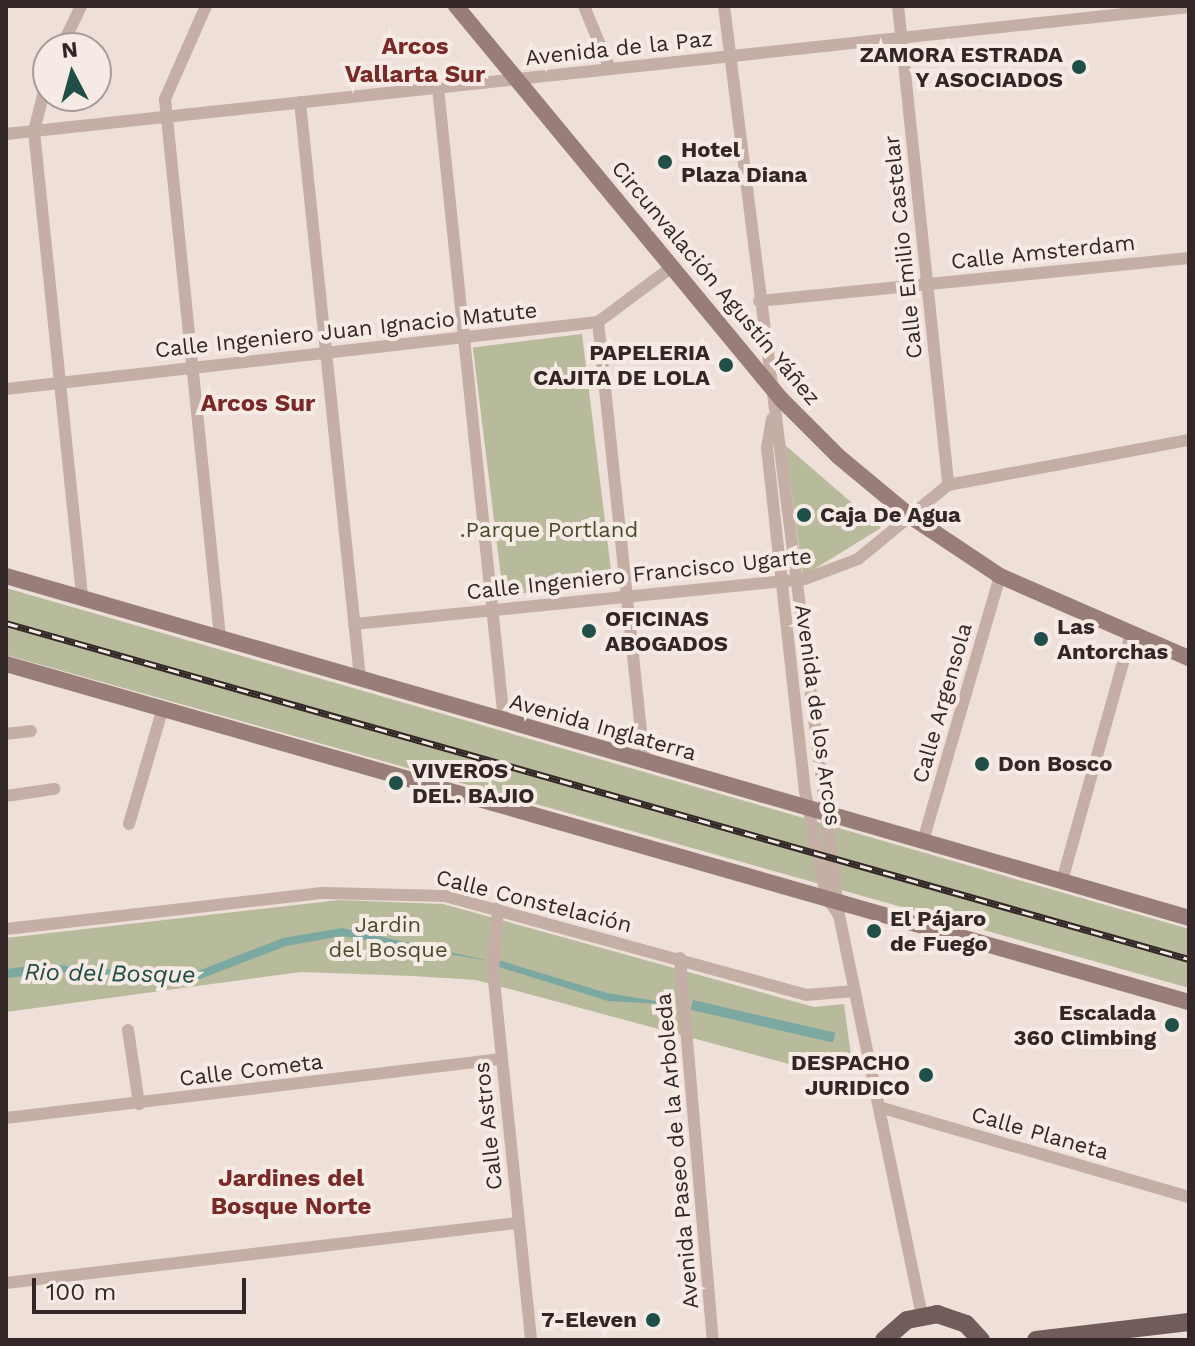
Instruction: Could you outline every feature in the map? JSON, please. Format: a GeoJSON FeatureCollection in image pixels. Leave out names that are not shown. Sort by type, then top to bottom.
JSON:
{"type":"FeatureCollection","features":[{"type":"Feature","properties":{"kind":"main road"},"geometry":{"type":"LineString","coordinates":[[884,1340],[922,1315],[952,1317],[981,1340]]}},
{"type":"Feature","properties":{"kind":"main road"},"geometry":{"type":"LineString","coordinates":[[1036,1340],[1189,1322]]}},
{"type":"Feature","properties":{"kind":"street"},"geometry":{"type":"LineString","coordinates":[[69,32],[81,6]]}},
{"type":"Feature","properties":{"kind":"street"},"geometry":{"type":"LineString","coordinates":[[206,6],[169,81],[168,116],[196,368],[220,637]]}},
{"type":"Feature","properties":{"kind":"street","name":"Circunvalación Agustín Yáñez"},"geometry":{"type":"LineString","coordinates":[[456,6],[767,383],[910,516],[1000,576],[1130,638],[1189,658]]}},
{"type":"Feature","properties":{"kind":"street"},"geometry":{"type":"LineString","coordinates":[[584,6],[610,69]]}},
{"type":"Feature","properties":{"kind":"street","name":"Avenida de los Arcos"},"geometry":{"type":"LineString","coordinates":[[724,6],[767,383],[800,580],[829,813],[836,904]]}},
{"type":"Feature","properties":{"kind":"street","name":"Calle Emilio Castelar"},"geometry":{"type":"LineString","coordinates":[[898,6],[948,485]]}},
{"type":"Feature","properties":{"kind":"street","name":"Avenida de la Paz"},"geometry":{"type":"LineString","coordinates":[[6,134],[1189,7]]}},
{"type":"Feature","properties":{"kind":"street"},"geometry":{"type":"LineString","coordinates":[[438,88],[504,721]]}},
{"type":"Feature","properties":{"kind":"street"},"geometry":{"type":"LineString","coordinates":[[300,102],[360,678]]}},
{"type":"Feature","properties":{"kind":"street"},"geometry":{"type":"LineString","coordinates":[[39,112],[34,131],[82,596]]}},
{"type":"Feature","properties":{"kind":"street","name":"Calle Amsterdam"},"geometry":{"type":"LineString","coordinates":[[759,301],[1189,258]]}},
{"type":"Feature","properties":{"kind":"street"},"geometry":{"type":"LineString","coordinates":[[644,762],[598,322],[673,266]]}},
{"type":"Feature","properties":{"kind":"street","name":"Calle Ingeniero Juan Ignacio Matute"},"geometry":{"type":"LineString","coordinates":[[6,389],[598,322]]}},
{"type":"Feature","properties":{"kind":"street","name":"Avenida de los Arcos"},"geometry":{"type":"LineString","coordinates":[[772,419],[767,448],[809,808],[836,904],[922,1315]]}},
{"type":"Feature","properties":{"kind":"street"},"geometry":{"type":"LineString","coordinates":[[948,485],[1189,440]]}},
{"type":"Feature","properties":{"kind":"street","name":"Calle Ingeniero Francisco Ugarte"},"geometry":{"type":"LineString","coordinates":[[354,624],[800,580],[858,559],[948,485]]}},
{"type":"Feature","properties":{"kind":"street","name":"Avenida Inglaterra"},"geometry":{"type":"LineString","coordinates":[[6,576],[1189,918]]}},
{"type":"Feature","properties":{"kind":"street","name":"Calle Argensola"},"geometry":{"type":"LineString","coordinates":[[923,841],[1000,576]]}},
{"type":"Feature","properties":{"kind":"street"},"geometry":{"type":"LineString","coordinates":[[1062,881],[1130,638]]}},
{"type":"Feature","properties":{"kind":"street"},"geometry":{"type":"LineString","coordinates":[[6,664],[836,904],[1189,1002]]}},
{"type":"Feature","properties":{"kind":"street"},"geometry":{"type":"LineString","coordinates":[[129,824],[163,708]]}},
{"type":"Feature","properties":{"kind":"street"},"geometry":{"type":"LineString","coordinates":[[6,734],[31,731]]}},
{"type":"Feature","properties":{"kind":"street"},"geometry":{"type":"LineString","coordinates":[[6,796],[54,789]]}},
{"type":"Feature","properties":{"kind":"street","name":"Calle Constelación"},"geometry":{"type":"LineString","coordinates":[[6,929],[337,892],[445,896],[498,908],[806,995],[855,991]]}},
{"type":"Feature","properties":{"kind":"street","name":"Calle Astros"},"geometry":{"type":"LineString","coordinates":[[498,908],[493,971],[531,1340]]}},
{"type":"Feature","properties":{"kind":"street","name":"Avenida Paseo de la Arboleda"},"geometry":{"type":"LineString","coordinates":[[680,958],[713,1340]]}},
{"type":"Feature","properties":{"kind":"street"},"geometry":{"type":"LineString","coordinates":[[128,1030],[139,1104]]}},
{"type":"Feature","properties":{"kind":"street","name":"Calle Cometa"},"geometry":{"type":"LineString","coordinates":[[6,1118],[501,1059]]}},
{"type":"Feature","properties":{"kind":"street","name":"Calle Planeta"},"geometry":{"type":"LineString","coordinates":[[879,1107],[1189,1197]]}},
{"type":"Feature","properties":{"kind":"street"},"geometry":{"type":"LineString","coordinates":[[6,1283],[517,1223]]}},
{"type":"Feature","properties":{"kind":"green space","name":".Parque Portland"},"geometry":{"type":"Polygon","coordinates":[[[582,334],[612,582],[503,596],[473,347],[582,334]]]}},
{"type":"Feature","properties":{"kind":"green space"},"geometry":{"type":"Polygon","coordinates":[[[785,445],[881,528],[803,576],[785,445]]]}},
{"type":"Feature","properties":{"kind":"green space"},"geometry":{"type":"Polygon","coordinates":[[[6,588],[1189,929],[1189,988],[6,655],[6,588]]]}},
{"type":"Feature","properties":{"kind":"green space","name":"Jardin del Bosque"},"geometry":{"type":"Polygon","coordinates":[[[339,900],[443,904],[814,1007],[844,1004],[853,1070],[811,1070],[476,980],[301,972],[6,1012],[6,938],[339,900]]]}},
{"type":"Feature","properties":{"kind":"water","name":"Rio del Bosque"},"geometry":{"type":"Polygon","coordinates":[[[342,928],[490,961],[342,936],[286,946],[187,984],[62,972],[6,978],[6,969],[45,964],[185,976],[283,938],[342,928]]]}},
{"type":"Feature","properties":{"kind":"water"},"geometry":{"type":"Polygon","coordinates":[[[495,959],[607,993],[681,1005],[608,1001],[496,966],[495,959]]]}},
{"type":"Feature","properties":{"kind":"water"},"geometry":{"type":"Polygon","coordinates":[[[693,1000],[835,1033],[833,1043],[691,1010],[693,1000]]]}},
{"type":"Feature","properties":{"kind":"railway"},"geometry":{"type":"LineString","coordinates":[[6,623],[1189,959]]}},
{"type":"Feature","properties":{"kind":"place","name":"ZAMORA ESTRADA Y ASOCIADOS"},"geometry":{"type":"Point","coordinates":[1079,67]}},
{"type":"Feature","properties":{"kind":"place","name":"Hotel Plaza Diana"},"geometry":{"type":"Point","coordinates":[665,162]}},
{"type":"Feature","properties":{"kind":"place","name":"PAPELERIA CAJITA DE LOLA"},"geometry":{"type":"Point","coordinates":[726,365]}},
{"type":"Feature","properties":{"kind":"place","name":"Caja De Agua"},"geometry":{"type":"Point","coordinates":[804,515]}},
{"type":"Feature","properties":{"kind":"place","name":"OFICINAS ABOGADOS"},"geometry":{"type":"Point","coordinates":[589,631]}},
{"type":"Feature","properties":{"kind":"place","name":"Las Antorchas"},"geometry":{"type":"Point","coordinates":[1041,639]}},
{"type":"Feature","properties":{"kind":"place","name":"Don Bosco"},"geometry":{"type":"Point","coordinates":[982,764]}},
{"type":"Feature","properties":{"kind":"place","name":"VIVEROS DEL. BAJIO"},"geometry":{"type":"Point","coordinates":[396,783]}},
{"type":"Feature","properties":{"kind":"place","name":"El Pájaro de Fuego"},"geometry":{"type":"Point","coordinates":[874,931]}},
{"type":"Feature","properties":{"kind":"place","name":"Escalada 360 Climbing"},"geometry":{"type":"Point","coordinates":[1172,1025]}},
{"type":"Feature","properties":{"kind":"place","name":"DESPACHO JURIDICO"},"geometry":{"type":"Point","coordinates":[926,1075]}},
{"type":"Feature","properties":{"kind":"place","name":"7-Eleven"},"geometry":{"type":"Point","coordinates":[653,1320]}},
{"type":"Feature","properties":{"kind":"district","name":"Arcos Vallarta Sur"},"geometry":{"type":"Point","coordinates":[415,61]}},
{"type":"Feature","properties":{"kind":"district","name":"Arcos Sur"},"geometry":{"type":"Point","coordinates":[258,404]}},
{"type":"Feature","properties":{"kind":"district","name":"Jardines del Bosque Norte"},"geometry":{"type":"Point","coordinates":[291,1193]}}]}
